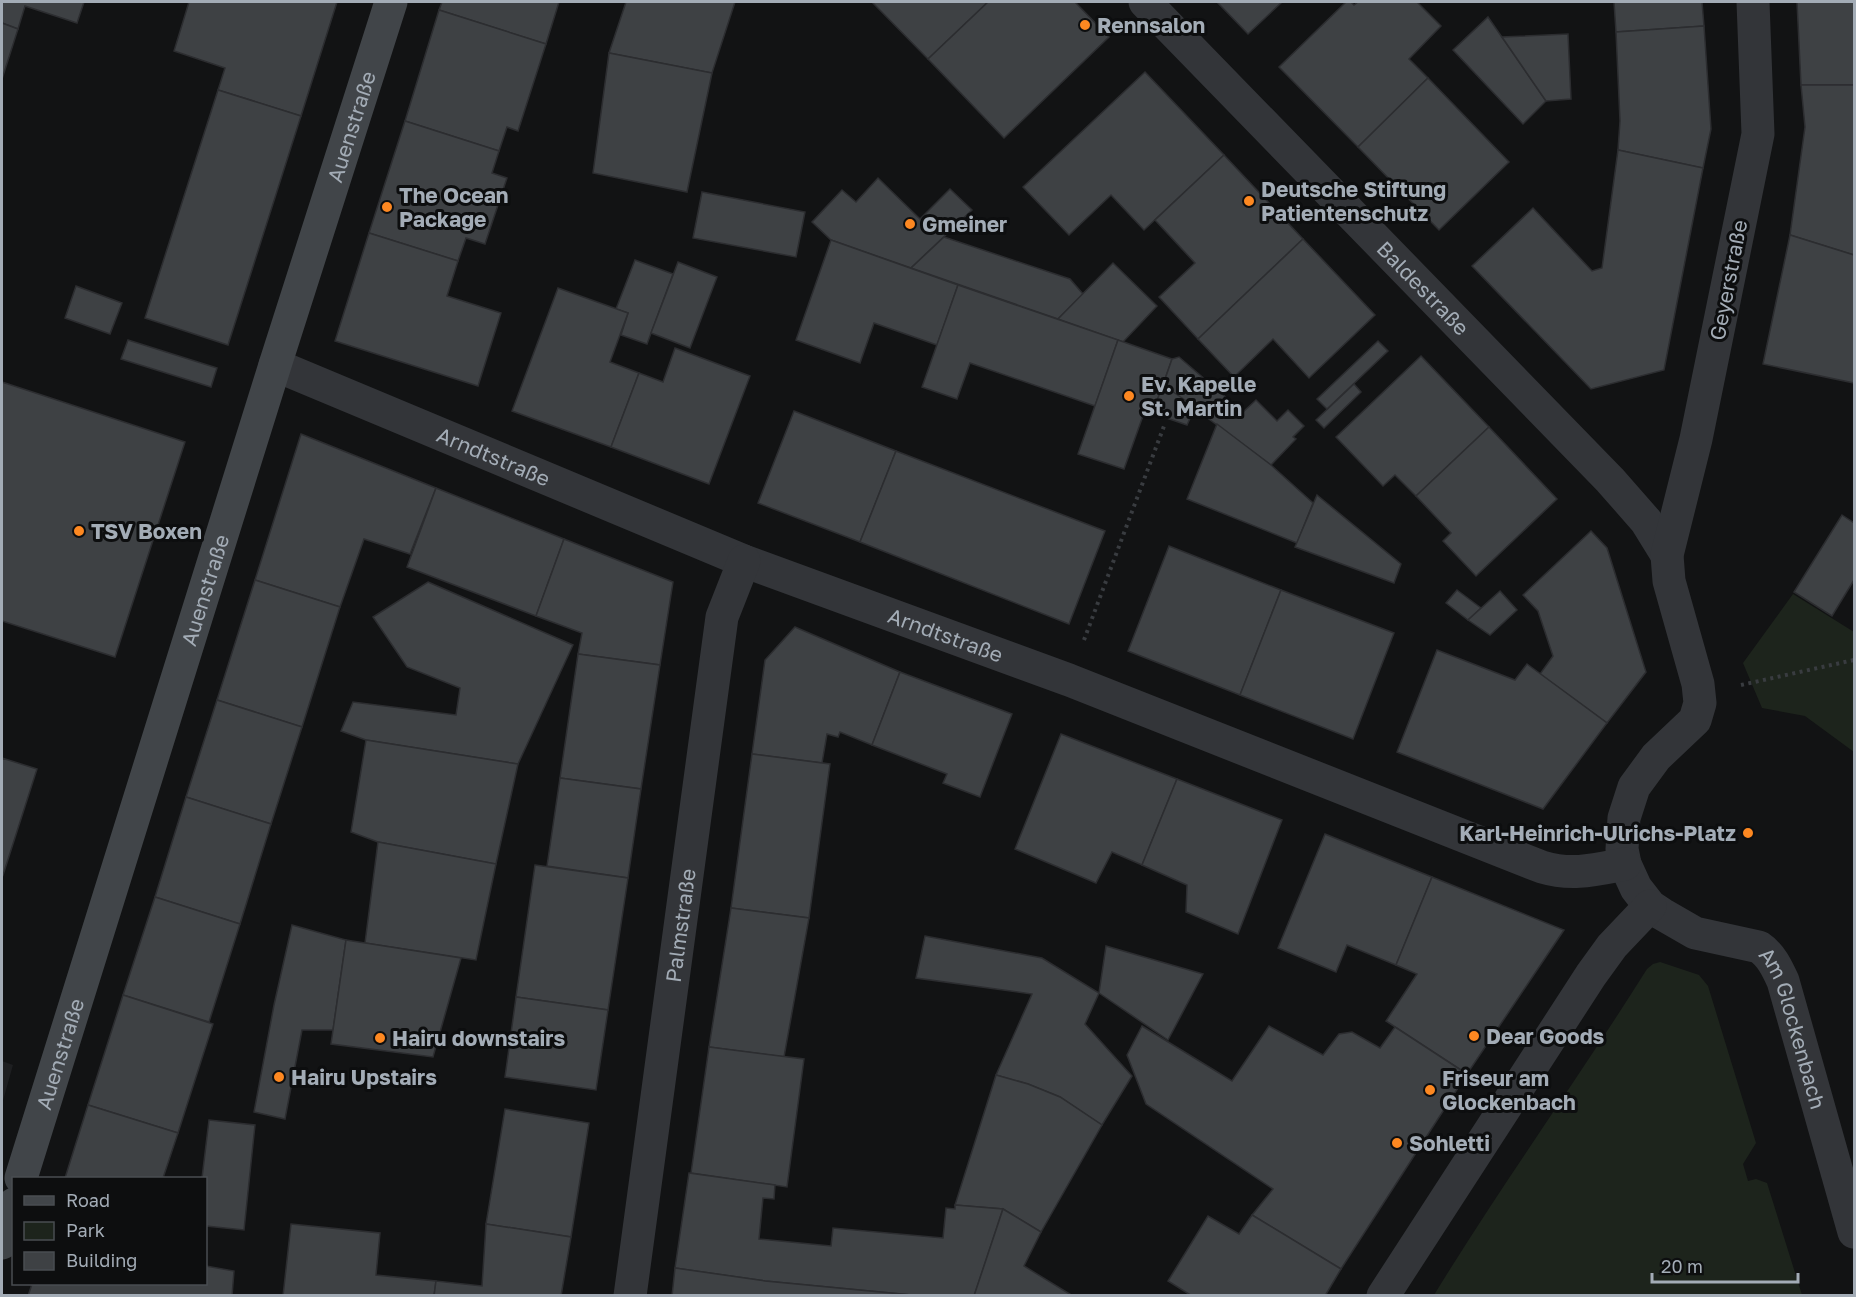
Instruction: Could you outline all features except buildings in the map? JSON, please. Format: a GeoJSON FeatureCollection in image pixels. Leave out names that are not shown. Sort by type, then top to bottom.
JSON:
{"type":"FeatureCollection","features":[{"type":"Feature","properties":{"kind":"main road","name":"Auenstraße"},"geometry":{"type":"LineString","coordinates":[[22,1177],[391,2]]}},
{"type":"Feature","properties":{"kind":"main road"},"geometry":{"type":"LineString","coordinates":[[2,1243],[12,1210]]}},
{"type":"Feature","properties":{"kind":"street","name":"Baldestraße"},"geometry":{"type":"LineString","coordinates":[[1145,2],[1610,480],[1646,520],[1667,555]]}},
{"type":"Feature","properties":{"kind":"street","name":"Geyerstraße"},"geometry":{"type":"LineString","coordinates":[[1667,555],[1696,439],[1758,134],[1753,2]]}},
{"type":"Feature","properties":{"kind":"street","name":"Arndtstraße"},"geometry":{"type":"LineString","coordinates":[[275,365],[744,561],[1069,680],[1542,867],[1566,873],[1580,873],[1625,864]]}},
{"type":"Feature","properties":{"kind":"street"},"geometry":{"type":"LineString","coordinates":[[1383,1296],[1591,975],[1612,945],[1650,906],[1635,888],[1625,864],[1622,831],[1628,802],[1634,787],[1656,757],[1695,720],[1700,695],[1669,582],[1667,555]]}},
{"type":"Feature","properties":{"kind":"street","name":"Palmstraße"},"geometry":{"type":"LineString","coordinates":[[630,1296],[722,617],[744,561]]}},
{"type":"Feature","properties":{"kind":"street","name":"Am Glockenbach"},"geometry":{"type":"LineString","coordinates":[[1650,906],[1695,933],[1759,947],[1775,963],[1783,981],[1854,1232]]}},
{"type":"Feature","properties":{"kind":"path"},"geometry":{"type":"LineString","coordinates":[[1069,680],[1164,426]]}},
{"type":"Feature","properties":{"kind":"path"},"geometry":{"type":"LineString","coordinates":[[1700,695],[1854,660]]}},
{"type":"Feature","properties":{"kind":"shaded area"},"geometry":{"type":"Polygon","coordinates":[[[2,1061],[13,1065],[2,1104],[2,1061]]]}},
{"type":"Feature","properties":{"kind":"green space"},"geometry":{"type":"Polygon","coordinates":[[[1793,594],[1854,632],[1854,752],[1805,716],[1762,708],[1743,663],[1793,594]]]}},
{"type":"Feature","properties":{"kind":"green space"},"geometry":{"type":"Polygon","coordinates":[[[1660,962],[1699,975],[1708,986],[1756,1143],[1743,1164],[1748,1181],[1756,1179],[1767,1183],[1802,1295],[1434,1295],[1647,969],[1660,962]]]}},
{"type":"Feature","properties":{"kind":"place","name":"Rennsalon"},"geometry":{"type":"Point","coordinates":[1085,25]}},
{"type":"Feature","properties":{"kind":"place","name":"Deutsche Stiftung Patientenschutz"},"geometry":{"type":"Point","coordinates":[1249,201]}},
{"type":"Feature","properties":{"kind":"place","name":"The Ocean Package"},"geometry":{"type":"Point","coordinates":[387,207]}},
{"type":"Feature","properties":{"kind":"place","name":"Gmeiner"},"geometry":{"type":"Point","coordinates":[910,224]}},
{"type":"Feature","properties":{"kind":"place","name":"Ev. Kapelle St. Martin"},"geometry":{"type":"Point","coordinates":[1129,396]}},
{"type":"Feature","properties":{"kind":"place","name":"TSV Boxen"},"geometry":{"type":"Point","coordinates":[79,531]}},
{"type":"Feature","properties":{"kind":"place","name":"Karl-Heinrich-Ulrichs-Platz"},"geometry":{"type":"Point","coordinates":[1748,833]}},
{"type":"Feature","properties":{"kind":"place","name":"Dear Goods"},"geometry":{"type":"Point","coordinates":[1474,1036]}},
{"type":"Feature","properties":{"kind":"place","name":"Hairu downstairs"},"geometry":{"type":"Point","coordinates":[380,1038]}},
{"type":"Feature","properties":{"kind":"place","name":"Hairu Upstairs"},"geometry":{"type":"Point","coordinates":[279,1077]}},
{"type":"Feature","properties":{"kind":"place","name":"Friseur am Glockenbach"},"geometry":{"type":"Point","coordinates":[1430,1090]}},
{"type":"Feature","properties":{"kind":"place","name":"Sohletti"},"geometry":{"type":"Point","coordinates":[1397,1143]}}]}
